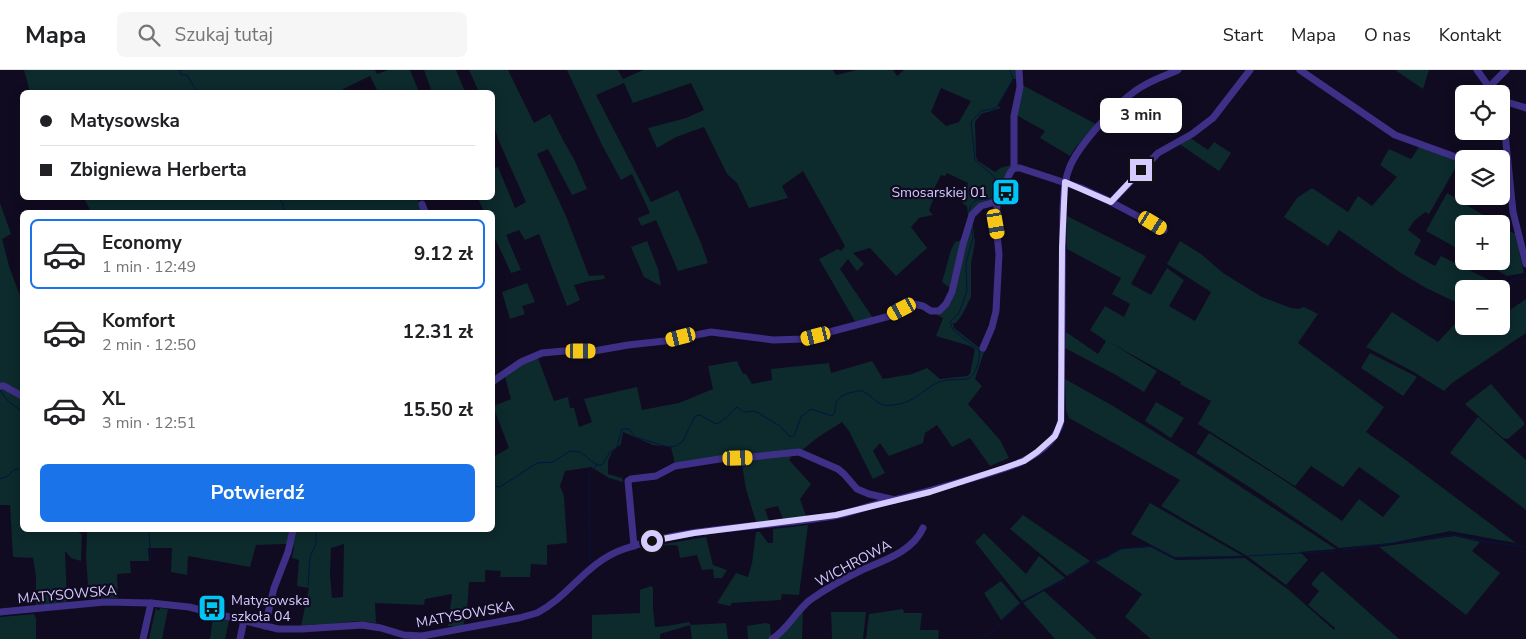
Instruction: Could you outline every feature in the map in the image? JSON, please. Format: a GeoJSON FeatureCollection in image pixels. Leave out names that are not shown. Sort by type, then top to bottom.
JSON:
{"type":"FeatureCollection","features":[{"type":"Feature","properties":{"kind":"street"},"geometry":{"type":"LineString","coordinates":[[495,380],[521,362],[542,353],[594,351],[712,332],[773,340],[803,339],[890,316],[914,304],[935,312],[944,308],[949,299],[972,215],[981,206],[997,203],[1001,199],[1010,173],[1014,168],[1014,116],[1020,87],[1019,70]]}},
{"type":"Feature","properties":{"kind":"street","name":"MATYSOWSKA"},"geometry":{"type":"LineString","coordinates":[[0,612],[105,602],[151,603],[189,607],[265,626],[291,630],[362,625],[381,628],[396,636],[435,635],[537,613],[550,605],[603,558],[614,552],[634,546],[680,535],[836,515],[912,497],[1016,464],[1044,447],[1058,431],[1061,415],[1062,248],[1065,182],[1069,167],[1077,151],[1122,103],[1142,86],[1178,70]]}},
{"type":"Feature","properties":{"kind":"street"},"geometry":{"type":"LineString","coordinates":[[1111,202],[1158,153],[1192,134],[1213,118],[1250,70]]}},
{"type":"Feature","properties":{"kind":"street"},"geometry":{"type":"LineString","coordinates":[[1300,70],[1395,135],[1455,157]]}},
{"type":"Feature","properties":{"kind":"street"},"geometry":{"type":"LineString","coordinates":[[1477,70],[1489,85]]}},
{"type":"Feature","properties":{"kind":"street"},"geometry":{"type":"LineString","coordinates":[[1491,85],[1506,70]]}},
{"type":"Feature","properties":{"kind":"street"},"geometry":{"type":"LineString","coordinates":[[1510,103],[1526,108]]}},
{"type":"Feature","properties":{"kind":"street"},"geometry":{"type":"LineString","coordinates":[[1014,168],[1020,168],[1065,182],[1111,202],[1164,230]]}},
{"type":"Feature","properties":{"kind":"street"},"geometry":{"type":"LineString","coordinates":[[1510,174],[1515,222],[1526,264]]}},
{"type":"Feature","properties":{"kind":"street"},"geometry":{"type":"LineString","coordinates":[[983,348],[992,327],[996,311],[999,254],[996,217],[997,203]]}},
{"type":"Feature","properties":{"kind":"street"},"geometry":{"type":"LineString","coordinates":[[422,204],[424,210]]}},
{"type":"Feature","properties":{"kind":"street"},"geometry":{"type":"LineString","coordinates":[[0,386],[4,386],[20,395]]}},
{"type":"Feature","properties":{"kind":"street"},"geometry":{"type":"LineString","coordinates":[[634,546],[628,482],[631,479],[656,476],[675,466],[726,458],[799,452],[838,470],[857,489],[895,500]]}},
{"type":"Feature","properties":{"kind":"street","name":"WICHROWA"},"geometry":{"type":"LineString","coordinates":[[772,639],[780,634],[808,602],[834,584],[888,560],[909,546],[923,528]]}},
{"type":"Feature","properties":{"kind":"street"},"geometry":{"type":"LineString","coordinates":[[265,626],[274,588],[288,552],[293,532]]}},
{"type":"Feature","properties":{"kind":"street"},"geometry":{"type":"LineString","coordinates":[[144,639],[151,603]]}},
{"type":"Feature","properties":{"kind":"street"},"geometry":{"type":"LineString","coordinates":[[240,639],[244,620]]}},
{"type":"Feature","properties":{"kind":"green space"},"geometry":{"type":"Polygon","coordinates":[[[24,70],[375,70],[377,74],[388,70],[410,70],[418,90],[377,90],[370,76],[343,90],[29,90],[24,70]]]}},
{"type":"Feature","properties":{"kind":"green space"},"geometry":{"type":"Polygon","coordinates":[[[424,70],[456,70],[464,90],[431,90],[424,70]]]}},
{"type":"Feature","properties":{"kind":"green space"},"geometry":{"type":"Polygon","coordinates":[[[469,70],[508,70],[534,123],[550,114],[574,159],[587,189],[572,195],[548,149],[537,154],[566,216],[589,276],[604,275],[605,279],[574,285],[580,300],[567,306],[539,234],[525,240],[519,230],[506,235],[521,270],[511,273],[495,238],[495,210],[483,210],[479,200],[495,200],[495,168],[498,167],[515,208],[526,202],[495,129],[495,90],[478,90],[469,70]]]}},
{"type":"Feature","properties":{"kind":"green space"},"geometry":{"type":"Polygon","coordinates":[[[567,70],[618,70],[623,79],[643,70],[833,70],[836,75],[857,70],[893,70],[897,76],[904,70],[1018,70],[1017,79],[1013,79],[998,106],[1001,108],[981,114],[975,122],[976,157],[978,161],[995,172],[1000,168],[1011,165],[998,200],[972,212],[968,216],[967,206],[962,203],[968,183],[947,173],[945,176],[941,175],[931,195],[933,200],[929,210],[933,215],[919,218],[911,227],[927,248],[896,276],[870,248],[853,253],[864,264],[857,271],[848,259],[840,269],[873,318],[856,323],[819,259],[838,249],[841,251],[845,246],[803,171],[782,186],[788,198],[749,208],[737,183],[727,174],[704,127],[676,137],[657,148],[648,128],[686,118],[704,110],[691,83],[633,103],[624,83],[596,95],[651,202],[678,190],[708,263],[678,271],[656,220],[641,226],[638,218],[650,213],[632,174],[621,180],[602,145],[567,70]],[[941,88],[931,112],[946,126],[959,122],[971,101],[941,88]]]}},
{"type":"Feature","properties":{"kind":"green space"},"geometry":{"type":"Polygon","coordinates":[[[1395,70],[1429,70],[1423,89],[1395,70]]]}},
{"type":"Feature","properties":{"kind":"green space"},"geometry":{"type":"Polygon","coordinates":[[[1022,85],[1096,124],[1070,156],[1040,138],[1045,131],[1016,115],[1022,85]]]}},
{"type":"Feature","properties":{"kind":"green space"},"geometry":{"type":"Polygon","coordinates":[[[1189,137],[1208,150],[1214,142],[1231,153],[1219,171],[1178,143],[1189,137]]]}},
{"type":"Feature","properties":{"kind":"green space"},"geometry":{"type":"Polygon","coordinates":[[[1419,147],[1455,158],[1455,169],[1429,214],[1425,212],[1414,221],[1408,230],[1421,240],[1414,254],[1435,266],[1441,256],[1455,263],[1455,270],[1469,270],[1489,280],[1455,280],[1455,302],[1401,273],[1339,230],[1328,246],[1284,217],[1297,198],[1312,188],[1348,212],[1358,196],[1372,206],[1397,177],[1380,165],[1389,149],[1411,159],[1419,147]]]}},
{"type":"Feature","properties":{"kind":"green space"},"geometry":{"type":"Polygon","coordinates":[[[1447,193],[1455,198],[1455,205],[1467,205],[1483,215],[1455,215],[1455,247],[1426,231],[1447,193]]]}},
{"type":"Feature","properties":{"kind":"green space"},"geometry":{"type":"Polygon","coordinates":[[[85,200],[418,200],[422,210],[90,210],[85,200]]]}},
{"type":"Feature","properties":{"kind":"green space"},"geometry":{"type":"Polygon","coordinates":[[[0,203],[11,234],[2,239],[9,266],[20,296],[20,532],[78,532],[82,534],[81,561],[71,558],[65,551],[67,602],[36,605],[36,576],[33,558],[13,557],[10,505],[0,505],[0,203]]]}},
{"type":"Feature","properties":{"kind":"green space"},"geometry":{"type":"Polygon","coordinates":[[[1067,216],[1146,256],[1131,284],[1151,295],[1167,268],[1184,280],[1169,306],[1195,321],[1211,292],[1167,264],[1180,241],[1201,254],[1223,273],[1262,297],[1291,308],[1298,309],[1304,307],[1318,314],[1298,343],[1384,407],[1366,432],[1516,543],[1450,531],[1391,543],[1339,548],[1196,453],[1209,433],[1288,483],[1342,521],[1359,499],[1383,517],[1400,496],[1359,467],[1343,487],[1311,466],[1295,486],[1198,424],[1211,401],[1180,384],[1181,382],[1109,342],[1157,371],[1144,392],[1065,348],[1066,332],[1098,354],[1106,341],[1090,330],[1105,306],[1124,317],[1130,304],[1112,294],[1121,278],[1067,249],[1067,216]]]}},
{"type":"Feature","properties":{"kind":"green space"},"geometry":{"type":"Polygon","coordinates":[[[972,221],[975,242],[971,264],[971,297],[962,315],[956,323],[953,323],[954,328],[981,349],[981,351],[985,349],[975,379],[982,386],[968,404],[1000,440],[1009,458],[990,466],[970,438],[952,447],[937,425],[925,433],[923,443],[889,456],[880,443],[873,451],[885,473],[873,479],[849,431],[842,422],[801,451],[793,454],[789,460],[811,484],[800,499],[806,516],[783,519],[778,506],[765,509],[769,521],[756,522],[746,489],[741,459],[675,464],[671,447],[653,445],[623,432],[621,444],[612,452],[608,461],[608,474],[622,478],[623,482],[609,478],[591,467],[565,471],[560,486],[564,496],[567,543],[547,545],[547,565],[531,564],[530,577],[500,577],[501,571],[485,570],[485,582],[469,582],[467,611],[463,626],[448,626],[452,594],[425,599],[424,605],[375,603],[376,623],[358,621],[301,626],[309,588],[297,586],[299,560],[292,558],[294,547],[285,544],[256,545],[250,567],[188,556],[187,575],[171,572],[172,548],[148,548],[149,561],[130,561],[131,573],[117,574],[118,598],[89,599],[86,557],[87,532],[495,532],[495,456],[509,448],[495,411],[495,405],[511,399],[505,377],[522,364],[538,358],[554,401],[568,397],[570,408],[574,408],[579,427],[592,422],[584,399],[637,387],[642,410],[679,403],[713,389],[708,366],[737,361],[743,374],[746,374],[752,384],[772,380],[771,369],[829,363],[831,373],[872,361],[883,379],[912,374],[927,368],[940,379],[967,376],[970,374],[975,349],[936,336],[943,318],[934,313],[945,308],[972,221]],[[344,544],[331,548],[330,574],[332,598],[343,597],[344,544]]]}},
{"type":"Feature","properties":{"kind":"green space"},"geometry":{"type":"Polygon","coordinates":[[[1510,231],[1515,234],[1524,273],[1507,276],[1496,270],[1510,270],[1510,231]]]}},
{"type":"Feature","properties":{"kind":"green space"},"geometry":{"type":"Polygon","coordinates":[[[962,240],[950,288],[942,282],[951,250],[955,242],[962,240]]]}},
{"type":"Feature","properties":{"kind":"green space"},"geometry":{"type":"Polygon","coordinates":[[[647,241],[658,269],[661,286],[644,277],[631,247],[647,241]]]}},
{"type":"Feature","properties":{"kind":"green space"},"geometry":{"type":"Polygon","coordinates":[[[527,283],[535,302],[522,306],[525,314],[510,319],[502,292],[527,283]]]}},
{"type":"Feature","properties":{"kind":"green space"},"geometry":{"type":"Polygon","coordinates":[[[1526,299],[1526,333],[1452,383],[1444,391],[1412,371],[1366,347],[1392,312],[1438,342],[1455,324],[1455,335],[1510,335],[1510,310],[1526,299]]]}},
{"type":"Feature","properties":{"kind":"green space"},"geometry":{"type":"Polygon","coordinates":[[[1370,353],[1417,377],[1403,396],[1361,368],[1370,353]]]}},
{"type":"Feature","properties":{"kind":"green space"},"geometry":{"type":"Polygon","coordinates":[[[1065,379],[1113,406],[1198,459],[1336,549],[1300,552],[1308,560],[1286,585],[1247,556],[1161,506],[1180,480],[1069,418],[1066,410],[1065,379]]]}},
{"type":"Feature","properties":{"kind":"green space"},"geometry":{"type":"Polygon","coordinates":[[[1491,384],[1524,422],[1524,425],[1508,439],[1503,438],[1465,404],[1491,384]]]}},
{"type":"Feature","properties":{"kind":"green space"},"geometry":{"type":"Polygon","coordinates":[[[1156,402],[1184,418],[1171,438],[1145,421],[1156,402]]]}},
{"type":"Feature","properties":{"kind":"green space"},"geometry":{"type":"Polygon","coordinates":[[[1478,417],[1526,460],[1526,510],[1450,453],[1478,417]]]}},
{"type":"Feature","properties":{"kind":"green space"},"geometry":{"type":"Polygon","coordinates":[[[1150,503],[1243,556],[1174,557],[1131,534],[1150,503]]]}},
{"type":"Feature","properties":{"kind":"green space"},"geometry":{"type":"Polygon","coordinates":[[[1023,515],[1090,561],[1067,576],[1010,529],[1023,515]]]}},
{"type":"Feature","properties":{"kind":"green space"},"geometry":{"type":"Polygon","coordinates":[[[808,525],[799,595],[782,594],[781,600],[732,603],[730,606],[717,603],[736,573],[748,577],[756,532],[760,532],[768,543],[773,543],[773,529],[808,525]]]}},
{"type":"Feature","properties":{"kind":"green space"},"geometry":{"type":"Polygon","coordinates":[[[984,533],[1026,574],[1039,556],[1065,578],[1022,601],[975,542],[984,533]]]}},
{"type":"Feature","properties":{"kind":"green space"},"geometry":{"type":"Polygon","coordinates":[[[1455,536],[1480,542],[1472,551],[1500,573],[1466,615],[1379,547],[1455,536]]]}},
{"type":"Feature","properties":{"kind":"green space"},"geometry":{"type":"Polygon","coordinates":[[[706,537],[713,565],[727,570],[722,578],[714,578],[713,569],[702,570],[697,555],[680,558],[678,546],[653,546],[706,537]]]}},
{"type":"Feature","properties":{"kind":"green space"},"geometry":{"type":"Polygon","coordinates":[[[1151,547],[1176,560],[1245,558],[1290,591],[1334,630],[1335,628],[1308,605],[1319,591],[1311,584],[1322,571],[1399,639],[1151,639],[1125,617],[1142,594],[1095,562],[1108,557],[1120,549],[1151,547]]]}},
{"type":"Feature","properties":{"kind":"green space"},"geometry":{"type":"Polygon","coordinates":[[[1001,581],[1020,603],[1001,620],[984,593],[1001,581]]]}},
{"type":"Feature","properties":{"kind":"green space"},"geometry":{"type":"Polygon","coordinates":[[[651,586],[653,588],[655,627],[689,622],[691,625],[726,623],[728,639],[692,639],[690,625],[660,634],[660,639],[592,639],[592,615],[640,613],[640,590],[651,586]]]}},
{"type":"Feature","properties":{"kind":"green space"},"geometry":{"type":"Polygon","coordinates":[[[1044,591],[1097,639],[1055,639],[1023,603],[1044,591]]]}},
{"type":"Feature","properties":{"kind":"green space"},"geometry":{"type":"Polygon","coordinates":[[[156,607],[157,610],[160,610],[160,608],[168,609],[162,639],[149,639],[156,607]]]}},
{"type":"Feature","properties":{"kind":"green space"},"geometry":{"type":"Polygon","coordinates":[[[903,609],[904,613],[922,613],[920,630],[939,630],[938,639],[866,639],[869,614],[903,609]]]}},
{"type":"Feature","properties":{"kind":"green space"},"geometry":{"type":"Polygon","coordinates":[[[803,610],[802,639],[777,639],[797,619],[803,610]]]}},
{"type":"Feature","properties":{"kind":"green space"},"geometry":{"type":"Polygon","coordinates":[[[831,612],[866,612],[863,639],[832,639],[831,612]]]}},
{"type":"Feature","properties":{"kind":"green space"},"geometry":{"type":"Polygon","coordinates":[[[34,614],[36,619],[36,639],[0,639],[0,617],[34,614]]]}},
{"type":"Feature","properties":{"kind":"green space"},"geometry":{"type":"Polygon","coordinates":[[[213,617],[229,621],[225,639],[210,639],[213,617]]]}},
{"type":"Feature","properties":{"kind":"green space"},"geometry":{"type":"Polygon","coordinates":[[[770,624],[771,637],[769,639],[748,639],[747,626],[770,624]]]}},
{"type":"Feature","properties":{"kind":"waterway"},"geometry":{"type":"LineString","coordinates":[[179,70],[181,75],[187,75],[196,90]]}},
{"type":"Feature","properties":{"kind":"waterway"},"geometry":{"type":"LineString","coordinates":[[969,211],[971,205],[976,200],[988,199],[999,194],[998,183],[975,160],[971,122],[981,111],[996,108],[1013,79],[1010,70]]}},
{"type":"Feature","properties":{"kind":"waterway"},"geometry":{"type":"LineString","coordinates":[[280,200],[286,210]]}},
{"type":"Feature","properties":{"kind":"waterway"},"geometry":{"type":"LineString","coordinates":[[495,486],[500,487],[537,463],[553,462],[570,451],[580,452],[597,465],[602,465],[610,452],[617,447],[622,429],[629,429],[635,437],[668,447],[676,446],[683,441],[695,416],[700,415],[716,424],[721,422],[737,407],[744,412],[755,411],[780,426],[789,436],[794,436],[801,417],[811,409],[832,416],[839,398],[849,393],[863,391],[880,404],[893,405],[910,401],[939,382],[969,378],[977,366],[979,350],[953,330],[950,322],[959,313],[967,291],[966,263],[973,238],[971,226]]}},
{"type":"Feature","properties":{"kind":"waterway"},"geometry":{"type":"LineString","coordinates":[[1510,281],[1513,279],[1526,279]]}},
{"type":"Feature","properties":{"kind":"waterway"},"geometry":{"type":"LineString","coordinates":[[0,390],[7,400],[20,410]]}},
{"type":"Feature","properties":{"kind":"waterway"},"geometry":{"type":"LineString","coordinates":[[590,561],[589,474],[597,465]]}},
{"type":"Feature","properties":{"kind":"waterway"},"geometry":{"type":"LineString","coordinates":[[0,479],[20,468]]}},
{"type":"Feature","properties":{"kind":"waterway"},"geometry":{"type":"LineString","coordinates":[[149,532],[151,561]]}},
{"type":"Feature","properties":{"kind":"waterway"},"geometry":{"type":"LineString","coordinates":[[308,586],[310,557],[316,544],[316,532]]}},
{"type":"Feature","properties":{"kind":"waterway"},"geometry":{"type":"LineString","coordinates":[[1342,550],[1454,535],[1526,547]]}},
{"type":"Feature","properties":{"kind":"waterway"},"geometry":{"type":"LineString","coordinates":[[1093,561],[1121,549],[1151,546],[1175,558],[1243,557]]}},
{"type":"Feature","properties":{"kind":"waterway"},"geometry":{"type":"LineString","coordinates":[[1248,556],[1336,551]]}},
{"type":"Feature","properties":{"kind":"waterway"},"geometry":{"type":"LineString","coordinates":[[1069,577],[1076,570],[1090,562]]}},
{"type":"Feature","properties":{"kind":"waterway"},"geometry":{"type":"LineString","coordinates":[[1046,589],[1066,580]]}},
{"type":"Feature","properties":{"kind":"waterway"},"geometry":{"type":"LineString","coordinates":[[1002,621],[1021,603],[1043,591]]}},
{"type":"Feature","properties":{"kind":"waterway"},"geometry":{"type":"LineString","coordinates":[[982,639],[1000,625]]}},
{"type":"Feature","properties":{"kind":"place","name":"Smosarskiej 01"},"geometry":{"type":"Point","coordinates":[1006,192]}},
{"type":"Feature","properties":{"kind":"place","name":"Matysowska szkoła 04"},"geometry":{"type":"Point","coordinates":[212,608]}},
{"type":"Feature","properties":{"kind":"route"},"geometry":{"type":"LineString","coordinates":[[652,541],[680,535],[818,518],[851,512],[880,503],[930,492],[1016,464],[1037,452],[1055,436],[1061,421],[1062,248],[1065,182],[1111,202],[1141,170]]}}]}
